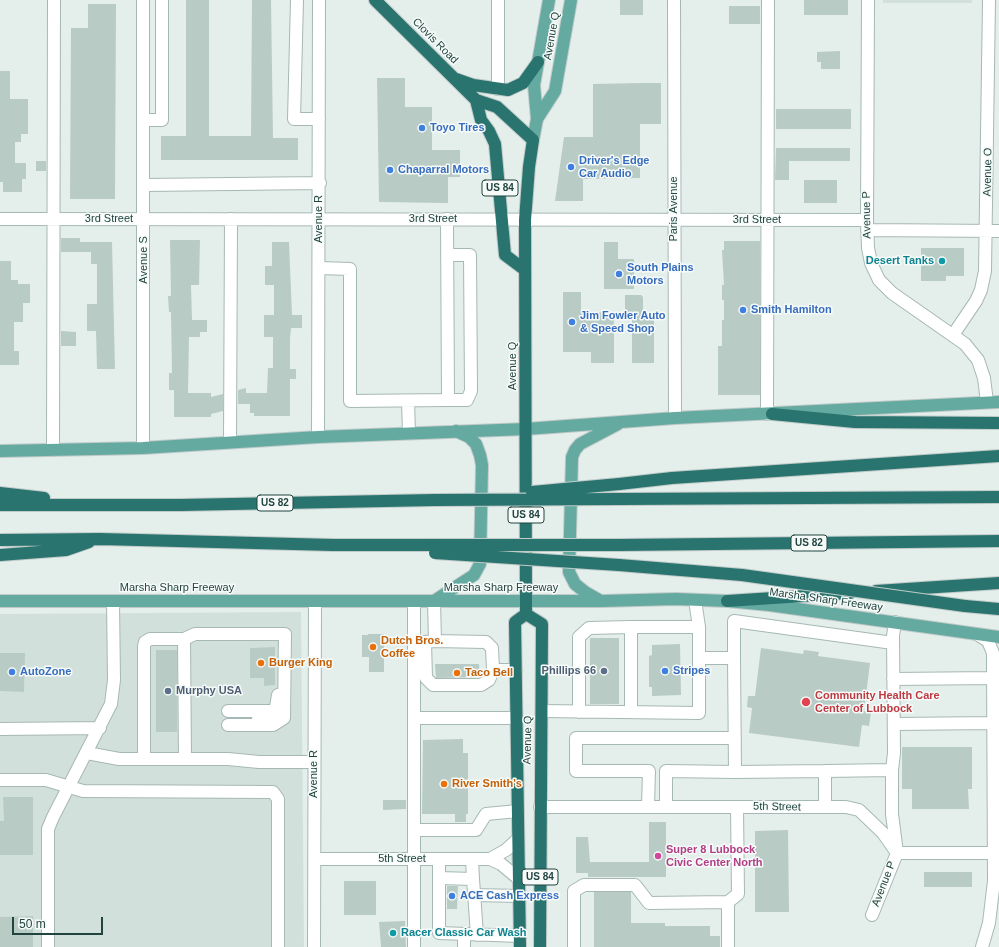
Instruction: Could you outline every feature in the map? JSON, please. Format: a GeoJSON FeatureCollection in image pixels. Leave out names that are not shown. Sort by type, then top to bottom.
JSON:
{"type":"FeatureCollection","features":[{"type":"Feature","properties":{"kind":"highway","name":"Clovis Road"},"geometry":{"type":"LineString","coordinates":[[376,0],[476,100],[497,107],[533,140]]}},
{"type":"Feature","properties":{"kind":"highway"},"geometry":{"type":"LineString","coordinates":[[453,78],[473,85],[508,90],[516,88],[523,83],[538,62]]}},
{"type":"Feature","properties":{"kind":"highway","name":"US 84"},"geometry":{"type":"LineString","coordinates":[[476,100],[481,120],[490,131],[495,144],[506,255],[525,270]]}},
{"type":"Feature","properties":{"kind":"highway","name":"Avenue Q"},"geometry":{"type":"LineString","coordinates":[[526,614],[525,220],[529,167],[533,140]]}},
{"type":"Feature","properties":{"kind":"highway"},"geometry":{"type":"LineString","coordinates":[[770,414],[855,422],[999,422]]}},
{"type":"Feature","properties":{"kind":"highway"},"geometry":{"type":"LineString","coordinates":[[459,498],[672,478],[999,456]]}},
{"type":"Feature","properties":{"kind":"highway"},"geometry":{"type":"LineString","coordinates":[[0,494],[115,505]]}},
{"type":"Feature","properties":{"kind":"highway","name":"US 82"},"geometry":{"type":"LineString","coordinates":[[0,505],[115,505],[435,500],[459,498],[619,499],[999,497]]}},
{"type":"Feature","properties":{"kind":"highway"},"geometry":{"type":"LineString","coordinates":[[0,555],[66,550],[100,539]]}},
{"type":"Feature","properties":{"kind":"highway","name":"US 82"},"geometry":{"type":"LineString","coordinates":[[0,540],[100,539],[435,549],[619,545],[999,542]]}},
{"type":"Feature","properties":{"kind":"highway"},"geometry":{"type":"LineString","coordinates":[[435,549],[742,575],[965,606],[999,609]]}},
{"type":"Feature","properties":{"kind":"highway"},"geometry":{"type":"LineString","coordinates":[[728,601],[999,583]]}},
{"type":"Feature","properties":{"kind":"highway","name":"Avenue Q"},"geometry":{"type":"LineString","coordinates":[[520,942],[515,622],[526,614]]}},
{"type":"Feature","properties":{"kind":"highway","name":"Avenue Q"},"geometry":{"type":"LineString","coordinates":[[526,614],[542,624],[540,947]]}},
{"type":"Feature","properties":{"kind":"main road","name":"Avenue Q"},"geometry":{"type":"LineString","coordinates":[[533,140],[537,119],[534,85],[549,0]]}},
{"type":"Feature","properties":{"kind":"main road","name":"Avenue Q"},"geometry":{"type":"LineString","coordinates":[[537,119],[555,91],[571,0]]}},
{"type":"Feature","properties":{"kind":"main road"},"geometry":{"type":"LineString","coordinates":[[0,451],[143,448],[318,437],[526,429],[675,418],[993,402]]}},
{"type":"Feature","properties":{"kind":"main road"},"geometry":{"type":"LineString","coordinates":[[601,601],[585,592],[575,584],[569,572],[572,457],[580,444],[622,422]]}},
{"type":"Feature","properties":{"kind":"main road"},"geometry":{"type":"LineString","coordinates":[[434,601],[474,575],[480,564],[482,465],[476,444],[469,437],[456,431]]}},
{"type":"Feature","properties":{"kind":"main road","name":"Marsha Sharp Freeway"},"geometry":{"type":"LineString","coordinates":[[0,601],[728,601],[769,605],[999,637]]}},
{"type":"Feature","properties":{"kind":"street"},"geometry":{"type":"LineString","coordinates":[[53,450],[54,0]]}},
{"type":"Feature","properties":{"kind":"street","name":"Avenue S"},"geometry":{"type":"LineString","coordinates":[[143,0],[143,448]]}},
{"type":"Feature","properties":{"kind":"street"},"geometry":{"type":"LineString","coordinates":[[144,120],[162,120],[162,0]]}},
{"type":"Feature","properties":{"kind":"street"},"geometry":{"type":"LineString","coordinates":[[297,0],[294,119],[319,119]]}},
{"type":"Feature","properties":{"kind":"street","name":"Avenue R"},"geometry":{"type":"LineString","coordinates":[[318,437],[320,219],[319,0]]}},
{"type":"Feature","properties":{"kind":"street"},"geometry":{"type":"LineString","coordinates":[[498,0],[498,89]]}},
{"type":"Feature","properties":{"kind":"street","name":"Paris Avenue"},"geometry":{"type":"LineString","coordinates":[[674,0],[675,418]]}},
{"type":"Feature","properties":{"kind":"street"},"geometry":{"type":"LineString","coordinates":[[768,0],[770,414]]}},
{"type":"Feature","properties":{"kind":"street","name":"Avenue P"},"geometry":{"type":"LineString","coordinates":[[868,0],[867,225],[871,263],[879,280],[892,293],[966,344],[978,360],[993,402]]}},
{"type":"Feature","properties":{"kind":"street","name":"Avenue O"},"geometry":{"type":"LineString","coordinates":[[953,335],[981,290],[993,231],[990,0]]}},
{"type":"Feature","properties":{"kind":"street"},"geometry":{"type":"LineString","coordinates":[[144,185],[320,183]]}},
{"type":"Feature","properties":{"kind":"street","name":"3rd Street"},"geometry":{"type":"LineString","coordinates":[[0,219],[768,220],[993,231]]}},
{"type":"Feature","properties":{"kind":"street"},"geometry":{"type":"LineString","coordinates":[[230,442],[232,219]]}},
{"type":"Feature","properties":{"kind":"street"},"geometry":{"type":"LineString","coordinates":[[447,219],[448,400]]}},
{"type":"Feature","properties":{"kind":"street"},"geometry":{"type":"LineString","coordinates":[[319,268],[350,269],[350,401],[467,400],[471,391],[470,255],[447,255]]}},
{"type":"Feature","properties":{"kind":"street"},"geometry":{"type":"LineString","coordinates":[[408,401],[409,433]]}},
{"type":"Feature","properties":{"kind":"street"},"geometry":{"type":"LineString","coordinates":[[542,711],[699,713],[699,627],[695,600]]}},
{"type":"Feature","properties":{"kind":"street"},"geometry":{"type":"LineString","coordinates":[[48,947],[48,829],[68,787],[110,710],[113,698],[113,601]]}},
{"type":"Feature","properties":{"kind":"street","name":"Avenue R"},"geometry":{"type":"LineString","coordinates":[[314,947],[315,601]]}},
{"type":"Feature","properties":{"kind":"street"},"geometry":{"type":"LineString","coordinates":[[414,601],[414,947]]}},
{"type":"Feature","properties":{"kind":"street"},"geometry":{"type":"LineString","coordinates":[[430,642],[486,642],[492,648],[493,670],[489,680],[481,685],[433,685],[426,678],[434,601]]}},
{"type":"Feature","properties":{"kind":"street"},"geometry":{"type":"LineString","coordinates":[[735,772],[734,621],[893,643]]}},
{"type":"Feature","properties":{"kind":"street"},"geometry":{"type":"LineString","coordinates":[[895,622],[893,643],[894,753],[892,770],[892,814],[897,853],[998,853]]}},
{"type":"Feature","properties":{"kind":"street"},"geometry":{"type":"LineString","coordinates":[[579,712],[579,636],[589,628],[699,627]]}},
{"type":"Feature","properties":{"kind":"street"},"geometry":{"type":"LineString","coordinates":[[631,628],[631,712]]}},
{"type":"Feature","properties":{"kind":"street"},"geometry":{"type":"LineString","coordinates":[[144,759],[145,642],[150,639],[184,639],[195,634],[271,634],[285,634],[284,718],[273,725],[228,718],[273,711],[277,706],[278,641],[271,634]]}},
{"type":"Feature","properties":{"kind":"street"},"geometry":{"type":"LineString","coordinates":[[977,634],[984,637],[991,646],[993,653],[998,853],[992,906],[982,947]]}},
{"type":"Feature","properties":{"kind":"street"},"geometry":{"type":"LineString","coordinates":[[184,639],[185,759]]}},
{"type":"Feature","properties":{"kind":"street"},"geometry":{"type":"LineString","coordinates":[[700,658],[734,658]]}},
{"type":"Feature","properties":{"kind":"street"},"geometry":{"type":"LineString","coordinates":[[493,670],[516,670]]}},
{"type":"Feature","properties":{"kind":"street"},"geometry":{"type":"LineString","coordinates":[[893,678],[993,678]]}},
{"type":"Feature","properties":{"kind":"street"},"geometry":{"type":"LineString","coordinates":[[414,718],[516,718]]}},
{"type":"Feature","properties":{"kind":"street"},"geometry":{"type":"LineString","coordinates":[[894,724],[994,724]]}},
{"type":"Feature","properties":{"kind":"street"},"geometry":{"type":"LineString","coordinates":[[0,729],[100,728]]}},
{"type":"Feature","properties":{"kind":"street"},"geometry":{"type":"LineString","coordinates":[[734,738],[576,738],[576,772],[892,770]]}},
{"type":"Feature","properties":{"kind":"street"},"geometry":{"type":"LineString","coordinates":[[87,753],[119,759],[314,762]]}},
{"type":"Feature","properties":{"kind":"street"},"geometry":{"type":"LineString","coordinates":[[648,807],[649,771]]}},
{"type":"Feature","properties":{"kind":"street"},"geometry":{"type":"LineString","coordinates":[[666,771],[666,807]]}},
{"type":"Feature","properties":{"kind":"street"},"geometry":{"type":"LineString","coordinates":[[826,771],[826,807]]}},
{"type":"Feature","properties":{"kind":"street"},"geometry":{"type":"LineString","coordinates":[[0,780],[46,780],[83,791],[273,792],[278,799],[278,947]]}},
{"type":"Feature","properties":{"kind":"street","name":"5th Street"},"geometry":{"type":"LineString","coordinates":[[540,807],[846,807],[859,810],[883,833],[897,853]]}},
{"type":"Feature","properties":{"kind":"street"},"geometry":{"type":"LineString","coordinates":[[574,947],[574,891],[584,885],[634,885],[649,903],[728,902],[738,894],[737,807]]}},
{"type":"Feature","properties":{"kind":"street"},"geometry":{"type":"LineString","coordinates":[[414,830],[476,830],[486,814],[518,812]]}},
{"type":"Feature","properties":{"kind":"street"},"geometry":{"type":"LineString","coordinates":[[490,859],[506,850],[518,839]]}},
{"type":"Feature","properties":{"kind":"street","name":"Avenue P"},"geometry":{"type":"LineString","coordinates":[[872,916],[897,853]]}},
{"type":"Feature","properties":{"kind":"street","name":"5th Street"},"geometry":{"type":"LineString","coordinates":[[314,859],[490,859]]}},
{"type":"Feature","properties":{"kind":"street"},"geometry":{"type":"LineString","coordinates":[[439,859],[439,933],[477,935],[520,942]]}},
{"type":"Feature","properties":{"kind":"street"},"geometry":{"type":"LineString","coordinates":[[472,859],[477,935]]}},
{"type":"Feature","properties":{"kind":"street"},"geometry":{"type":"LineString","coordinates":[[490,859],[501,864],[519,879]]}},
{"type":"Feature","properties":{"kind":"street"},"geometry":{"type":"LineString","coordinates":[[439,878],[473,878]]}},
{"type":"Feature","properties":{"kind":"street"},"geometry":{"type":"LineString","coordinates":[[474,895],[519,896]]}},
{"type":"Feature","properties":{"kind":"street"},"geometry":{"type":"LineString","coordinates":[[728,902],[728,947]]}},
{"type":"Feature","properties":{"kind":"street"},"geometry":{"type":"LineString","coordinates":[[464,934],[464,947]]}},
{"type":"Feature","properties":{"kind":"shaded area"},"geometry":{"type":"Polygon","coordinates":[[[883,0],[972,0],[972,3],[883,3],[883,0]]]}},
{"type":"Feature","properties":{"kind":"shaded area"},"geometry":{"type":"Polygon","coordinates":[[[301,612],[304,947],[0,947],[0,614],[301,612]]]}},
{"type":"Feature","properties":{"kind":"building"},"geometry":{"type":"Polygon","coordinates":[[[186,0],[209,0],[209,136],[251,136],[252,0],[271,0],[273,138],[298,138],[298,160],[161,160],[161,136],[186,136],[186,0]]]}},
{"type":"Feature","properties":{"kind":"building"},"geometry":{"type":"Polygon","coordinates":[[[620,0],[643,0],[643,15],[620,15],[620,0]]]}},
{"type":"Feature","properties":{"kind":"building"},"geometry":{"type":"Polygon","coordinates":[[[804,0],[848,0],[848,15],[804,15],[804,0]]]}},
{"type":"Feature","properties":{"kind":"building"},"geometry":{"type":"Polygon","coordinates":[[[88,4],[116,4],[115,199],[70,199],[71,28],[88,28],[88,4]]]}},
{"type":"Feature","properties":{"kind":"building"},"geometry":{"type":"Polygon","coordinates":[[[729,6],[760,6],[760,24],[729,24],[729,6]]]}},
{"type":"Feature","properties":{"kind":"building"},"geometry":{"type":"Polygon","coordinates":[[[840,51],[840,69],[821,69],[821,62],[817,62],[817,52],[840,51]]]}},
{"type":"Feature","properties":{"kind":"building"},"geometry":{"type":"Polygon","coordinates":[[[0,71],[10,71],[10,99],[28,99],[28,134],[21,134],[21,142],[15,142],[15,163],[26,163],[26,179],[22,179],[22,192],[3,192],[3,182],[0,182],[0,71]]]}},
{"type":"Feature","properties":{"kind":"building"},"geometry":{"type":"Polygon","coordinates":[[[377,78],[405,78],[405,107],[432,107],[432,150],[460,150],[460,177],[448,177],[448,203],[379,202],[377,78]]]}},
{"type":"Feature","properties":{"kind":"building"},"geometry":{"type":"Polygon","coordinates":[[[661,83],[661,124],[640,124],[640,178],[583,179],[583,201],[555,201],[564,137],[593,137],[593,84],[661,83]]]}},
{"type":"Feature","properties":{"kind":"building"},"geometry":{"type":"Polygon","coordinates":[[[776,109],[851,109],[851,129],[776,129],[776,109]]]}},
{"type":"Feature","properties":{"kind":"building"},"geometry":{"type":"Polygon","coordinates":[[[776,148],[850,148],[850,161],[789,161],[789,180],[775,180],[776,148]]]}},
{"type":"Feature","properties":{"kind":"building"},"geometry":{"type":"Polygon","coordinates":[[[36,161],[46,161],[46,171],[36,171],[36,161]]]}},
{"type":"Feature","properties":{"kind":"building"},"geometry":{"type":"Polygon","coordinates":[[[804,180],[837,180],[837,203],[804,203],[804,180]]]}},
{"type":"Feature","properties":{"kind":"building"},"geometry":{"type":"Polygon","coordinates":[[[61,238],[80,238],[80,242],[112,242],[115,369],[97,369],[96,331],[87,331],[87,304],[97,304],[97,264],[91,264],[91,252],[61,252],[61,238]]]}},
{"type":"Feature","properties":{"kind":"building"},"geometry":{"type":"Polygon","coordinates":[[[170,240],[200,240],[199,285],[191,285],[192,320],[207,320],[207,332],[200,332],[200,337],[189,337],[188,393],[211,393],[211,397],[223,394],[223,411],[211,414],[211,417],[174,417],[174,390],[169,390],[169,373],[172,373],[171,312],[169,312],[168,296],[171,296],[170,240]]]}},
{"type":"Feature","properties":{"kind":"building","name":"Smith Hamilton"},"geometry":{"type":"Polygon","coordinates":[[[724,241],[760,241],[760,395],[718,395],[718,346],[722,346],[722,320],[724,320],[724,300],[722,300],[722,285],[724,285],[722,250],[724,250],[724,241]]]}},
{"type":"Feature","properties":{"kind":"building"},"geometry":{"type":"Polygon","coordinates":[[[272,242],[289,242],[292,315],[302,315],[302,328],[291,328],[290,369],[296,369],[296,379],[290,379],[290,416],[254,416],[254,413],[250,413],[250,404],[238,404],[238,390],[246,388],[246,393],[267,393],[268,368],[273,368],[273,337],[264,337],[264,315],[274,315],[274,285],[265,285],[265,266],[272,266],[272,242]]]}},
{"type":"Feature","properties":{"kind":"building","name":"South Plains Motors"},"geometry":{"type":"Polygon","coordinates":[[[604,242],[618,242],[618,259],[634,259],[634,289],[604,289],[604,242]]]}},
{"type":"Feature","properties":{"kind":"building","name":"Desert Tanks"},"geometry":{"type":"Polygon","coordinates":[[[921,248],[964,248],[964,276],[946,276],[946,281],[921,281],[921,248]]]}},
{"type":"Feature","properties":{"kind":"building"},"geometry":{"type":"Polygon","coordinates":[[[0,261],[11,261],[11,280],[18,280],[18,284],[30,284],[30,303],[23,303],[23,322],[14,322],[14,351],[19,351],[19,365],[0,365],[0,261]]]}},
{"type":"Feature","properties":{"kind":"building"},"geometry":{"type":"Polygon","coordinates":[[[563,292],[581,292],[581,313],[614,312],[614,363],[591,363],[591,352],[563,352],[563,292]]]}},
{"type":"Feature","properties":{"kind":"building"},"geometry":{"type":"Polygon","coordinates":[[[625,295],[641,295],[643,297],[643,319],[654,319],[654,363],[632,363],[632,319],[625,319],[625,295]]]}},
{"type":"Feature","properties":{"kind":"building"},"geometry":{"type":"Polygon","coordinates":[[[61,331],[76,332],[76,346],[61,346],[61,331]]]}},
{"type":"Feature","properties":{"kind":"building","name":"Dutch Bros. Coffee"},"geometry":{"type":"Polygon","coordinates":[[[384,634],[384,672],[369,672],[369,657],[362,657],[362,635],[384,634]]]}},
{"type":"Feature","properties":{"kind":"building","name":"Phillips 66"},"geometry":{"type":"Polygon","coordinates":[[[590,638],[619,638],[619,704],[590,704],[590,638]]]}},
{"type":"Feature","properties":{"kind":"building","name":"Stripes"},"geometry":{"type":"Polygon","coordinates":[[[680,644],[681,695],[652,696],[652,687],[649,687],[649,656],[652,655],[652,645],[680,644]]]}},
{"type":"Feature","properties":{"kind":"building","name":"Burger King"},"geometry":{"type":"Polygon","coordinates":[[[275,647],[275,685],[264,686],[264,678],[250,678],[250,648],[275,647]]]}},
{"type":"Feature","properties":{"kind":"building","name":"Community Health Care Center of Lubbock"},"geometry":{"type":"Polygon","coordinates":[[[761,648],[803,654],[804,650],[819,652],[818,656],[870,663],[864,711],[871,712],[869,726],[862,725],[859,747],[749,733],[752,708],[747,707],[748,696],[755,696],[761,648]]]}},
{"type":"Feature","properties":{"kind":"building","name":"Murphy USA"},"geometry":{"type":"Polygon","coordinates":[[[156,650],[177,650],[177,732],[156,732],[156,650]]]}},
{"type":"Feature","properties":{"kind":"building","name":"AutoZone"},"geometry":{"type":"Polygon","coordinates":[[[0,653],[25,653],[24,692],[0,691],[0,653]]]}},
{"type":"Feature","properties":{"kind":"building","name":"Taco Bell"},"geometry":{"type":"Polygon","coordinates":[[[435,664],[479,664],[480,677],[436,678],[435,664]]]}},
{"type":"Feature","properties":{"kind":"building","name":"River Smith's"},"geometry":{"type":"Polygon","coordinates":[[[463,739],[463,753],[468,753],[468,814],[466,814],[466,822],[455,822],[455,814],[422,814],[423,740],[463,739]]]}},
{"type":"Feature","properties":{"kind":"building"},"geometry":{"type":"Polygon","coordinates":[[[902,747],[972,747],[972,789],[968,789],[969,809],[912,809],[912,789],[902,789],[902,747]]]}},
{"type":"Feature","properties":{"kind":"building"},"geometry":{"type":"Polygon","coordinates":[[[3,797],[33,797],[33,855],[0,855],[0,821],[4,821],[3,797]]]}},
{"type":"Feature","properties":{"kind":"building"},"geometry":{"type":"Polygon","coordinates":[[[383,800],[406,800],[406,809],[383,810],[383,800]]]}},
{"type":"Feature","properties":{"kind":"building","name":"Super 8 Lubbock Civic Center North"},"geometry":{"type":"Polygon","coordinates":[[[649,822],[666,822],[666,877],[588,877],[588,873],[576,873],[576,837],[588,837],[590,862],[649,862],[649,822]]]}},
{"type":"Feature","properties":{"kind":"building"},"geometry":{"type":"Polygon","coordinates":[[[788,830],[789,912],[755,912],[755,831],[788,830]]]}},
{"type":"Feature","properties":{"kind":"building"},"geometry":{"type":"Polygon","coordinates":[[[924,872],[972,872],[972,887],[924,887],[924,872]]]}},
{"type":"Feature","properties":{"kind":"building"},"geometry":{"type":"Polygon","coordinates":[[[344,881],[376,881],[376,915],[344,915],[344,881]]]}},
{"type":"Feature","properties":{"kind":"building","name":"ACE Cash Express"},"geometry":{"type":"Polygon","coordinates":[[[447,886],[458,886],[457,909],[447,909],[447,886]]]}},
{"type":"Feature","properties":{"kind":"building"},"geometry":{"type":"Polygon","coordinates":[[[594,892],[631,892],[631,923],[665,923],[665,926],[710,926],[710,936],[720,936],[720,947],[594,947],[594,892]]]}},
{"type":"Feature","properties":{"kind":"building"},"geometry":{"type":"Polygon","coordinates":[[[33,916],[33,947],[0,947],[0,917],[33,916]]]}},
{"type":"Feature","properties":{"kind":"building","name":"Racer Classic Car Wash"},"geometry":{"type":"Polygon","coordinates":[[[405,921],[406,947],[381,947],[379,922],[405,921]]]}},
{"type":"Feature","properties":{"kind":"place","name":"Toyo Tires"},"geometry":{"type":"Point","coordinates":[422,128]}},
{"type":"Feature","properties":{"kind":"place","name":"Driver's Edge Car Audio"},"geometry":{"type":"Point","coordinates":[571,167]}},
{"type":"Feature","properties":{"kind":"place","name":"Chaparral Motors"},"geometry":{"type":"Point","coordinates":[390,170]}},
{"type":"Feature","properties":{"kind":"place","name":"Desert Tanks"},"geometry":{"type":"Point","coordinates":[942,261]}},
{"type":"Feature","properties":{"kind":"place","name":"South Plains Motors"},"geometry":{"type":"Point","coordinates":[619,274]}},
{"type":"Feature","properties":{"kind":"place","name":"Smith Hamilton"},"geometry":{"type":"Point","coordinates":[743,310]}},
{"type":"Feature","properties":{"kind":"place","name":"Jim Fowler Auto & Speed Shop"},"geometry":{"type":"Point","coordinates":[572,322]}},
{"type":"Feature","properties":{"kind":"place","name":"Dutch Bros. Coffee"},"geometry":{"type":"Point","coordinates":[373,647]}},
{"type":"Feature","properties":{"kind":"place","name":"Burger King"},"geometry":{"type":"Point","coordinates":[261,663]}},
{"type":"Feature","properties":{"kind":"place","name":"Phillips 66"},"geometry":{"type":"Point","coordinates":[604,671]}},
{"type":"Feature","properties":{"kind":"place","name":"Stripes"},"geometry":{"type":"Point","coordinates":[665,671]}},
{"type":"Feature","properties":{"kind":"place","name":"AutoZone"},"geometry":{"type":"Point","coordinates":[12,672]}},
{"type":"Feature","properties":{"kind":"place","name":"Taco Bell"},"geometry":{"type":"Point","coordinates":[457,673]}},
{"type":"Feature","properties":{"kind":"place","name":"Murphy USA"},"geometry":{"type":"Point","coordinates":[168,691]}},
{"type":"Feature","properties":{"kind":"place","name":"Community Health Care Center of Lubbock"},"geometry":{"type":"Point","coordinates":[806,702]}},
{"type":"Feature","properties":{"kind":"place","name":"River Smith's"},"geometry":{"type":"Point","coordinates":[444,784]}},
{"type":"Feature","properties":{"kind":"place","name":"Super 8 Lubbock Civic Center North"},"geometry":{"type":"Point","coordinates":[658,856]}},
{"type":"Feature","properties":{"kind":"place","name":"ACE Cash Express"},"geometry":{"type":"Point","coordinates":[452,896]}},
{"type":"Feature","properties":{"kind":"place","name":"Racer Classic Car Wash"},"geometry":{"type":"Point","coordinates":[393,933]}}]}
